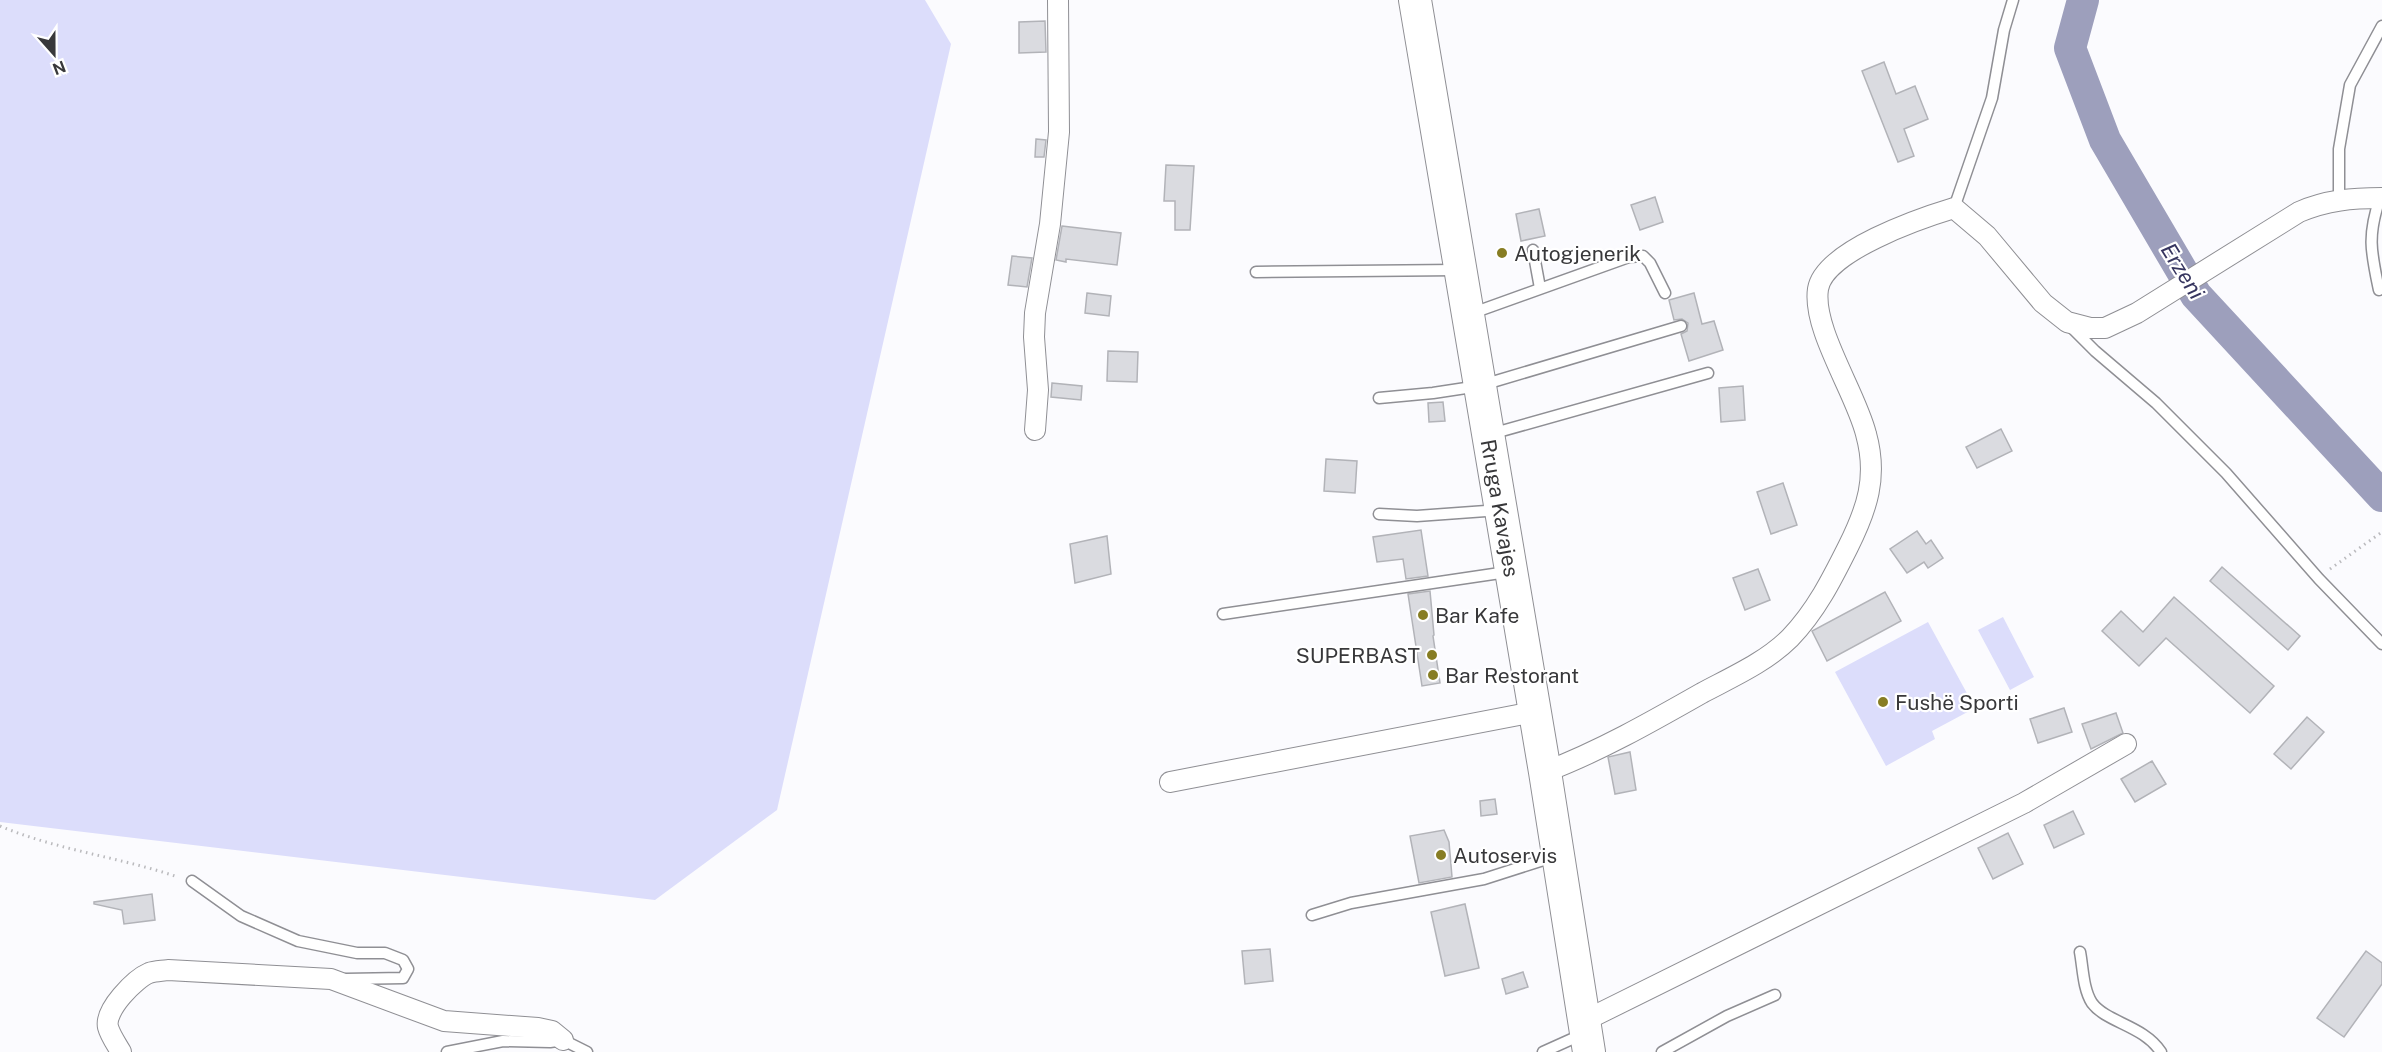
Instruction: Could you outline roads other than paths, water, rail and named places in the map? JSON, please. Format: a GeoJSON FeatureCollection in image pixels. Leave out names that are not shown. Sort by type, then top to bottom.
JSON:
{"type":"FeatureCollection","features":[{"type":"Feature","properties":{"kind":"main road","name":"Rruga Kavajes"},"geometry":{"type":"LineString","coordinates":[[1415,0],[1545,772],[1556,856],[1586,1035]]}},
{"type":"Feature","properties":{"kind":"street"},"geometry":{"type":"LineString","coordinates":[[1035,430],[1038,390],[1034,337],[1035,313],[1050,224],[1059,132],[1058,0]]}},
{"type":"Feature","properties":{"kind":"street"},"geometry":{"type":"LineString","coordinates":[[1545,772],[1611,744],[1733,676],[1789,639],[1825,594],[1865,513],[1872,474],[1866,434],[1818,314],[1818,287],[1829,269],[1864,244],[1896,228],[1954,208],[1987,236],[2043,303],[2067,322],[2090,328],[2105,328],[2137,314],[2280,222],[2319,203],[2339,199],[2381,198]]}},
{"type":"Feature","properties":{"kind":"street"},"geometry":{"type":"LineString","coordinates":[[1170,782],[1534,712]]}},
{"type":"Feature","properties":{"kind":"street"},"geometry":{"type":"LineString","coordinates":[[1586,1035],[2024,803],[2126,744]]}},
{"type":"Feature","properties":{"kind":"street"},"geometry":{"type":"LineString","coordinates":[[121,1052],[107,1025],[110,1013],[122,995],[134,983],[150,973],[168,970],[331,979],[444,1021],[538,1028],[552,1031],[570,1046]]}},
{"type":"Feature","properties":{"kind":"lane"},"geometry":{"type":"LineString","coordinates":[[1954,208],[1992,98],[2004,30],[2013,0]]}},
{"type":"Feature","properties":{"kind":"lane"},"geometry":{"type":"LineString","coordinates":[[2339,199],[2339,148],[2350,85],[2382,26]]}},
{"type":"Feature","properties":{"kind":"lane"},"geometry":{"type":"LineString","coordinates":[[2379,290],[2370,249],[2372,222],[2381,198]]}},
{"type":"Feature","properties":{"kind":"lane"},"geometry":{"type":"LineString","coordinates":[[1533,250],[1540,288]]}},
{"type":"Feature","properties":{"kind":"lane"},"geometry":{"type":"LineString","coordinates":[[1467,315],[1629,258],[1643,256],[1650,263],[1665,293]]}},
{"type":"Feature","properties":{"kind":"lane"},"geometry":{"type":"LineString","coordinates":[[1256,272],[1459,270]]}},
{"type":"Feature","properties":{"kind":"lane"},"geometry":{"type":"LineString","coordinates":[[2067,322],[2095,351],[2156,404],[2226,473],[2319,579],[2382,644]]}},
{"type":"Feature","properties":{"kind":"lane"},"geometry":{"type":"LineString","coordinates":[[1379,398],[1479,386],[1681,326]]}},
{"type":"Feature","properties":{"kind":"lane"},"geometry":{"type":"LineString","coordinates":[[1488,435],[1708,373]]}},
{"type":"Feature","properties":{"kind":"lane"},"geometry":{"type":"LineString","coordinates":[[1379,514],[1418,516],[1500,510]]}},
{"type":"Feature","properties":{"kind":"lane"},"geometry":{"type":"LineString","coordinates":[[1223,614],[1510,572]]}},
{"type":"Feature","properties":{"kind":"lane"},"geometry":{"type":"LineString","coordinates":[[1312,915],[1351,903],[1467,883],[1556,856]]}},
{"type":"Feature","properties":{"kind":"lane"},"geometry":{"type":"LineString","coordinates":[[192,881],[241,916],[298,941],[357,953],[385,954],[403,960],[408,969],[403,978],[331,979]]}},
{"type":"Feature","properties":{"kind":"lane"},"geometry":{"type":"LineString","coordinates":[[2080,952],[2086,989],[2093,1004],[2145,1034],[2161,1052]]}},
{"type":"Feature","properties":{"kind":"lane"},"geometry":{"type":"LineString","coordinates":[[1662,1052],[1727,1016],[1775,995]]}},
{"type":"Feature","properties":{"kind":"lane"},"geometry":{"type":"LineString","coordinates":[[1543,1052],[1586,1035]]}},
{"type":"Feature","properties":{"kind":"lane"},"geometry":{"type":"LineString","coordinates":[[447,1052],[503,1041],[544,1042],[570,1046],[586,1052]]}},
{"type":"Feature","properties":{"kind":"waterway","name":"Erzeni"},"geometry":{"type":"LineString","coordinates":[[2083,0],[2070,48],[2105,140],[2196,295],[2382,496]]}},
{"type":"Feature","properties":{"kind":"place","name":"Autogjenerik"},"geometry":{"type":"Point","coordinates":[1502,253]}},
{"type":"Feature","properties":{"kind":"place","name":"Bar Kafe"},"geometry":{"type":"Point","coordinates":[1423,615]}},
{"type":"Feature","properties":{"kind":"place","name":"SUPERBAST"},"geometry":{"type":"Point","coordinates":[1432,655]}},
{"type":"Feature","properties":{"kind":"place","name":"Bar Restorant"},"geometry":{"type":"Point","coordinates":[1433,675]}},
{"type":"Feature","properties":{"kind":"place","name":"Fushë Sporti"},"geometry":{"type":"Point","coordinates":[1883,702]}},
{"type":"Feature","properties":{"kind":"place","name":"Autoservis"},"geometry":{"type":"Point","coordinates":[1441,855]}}]}
